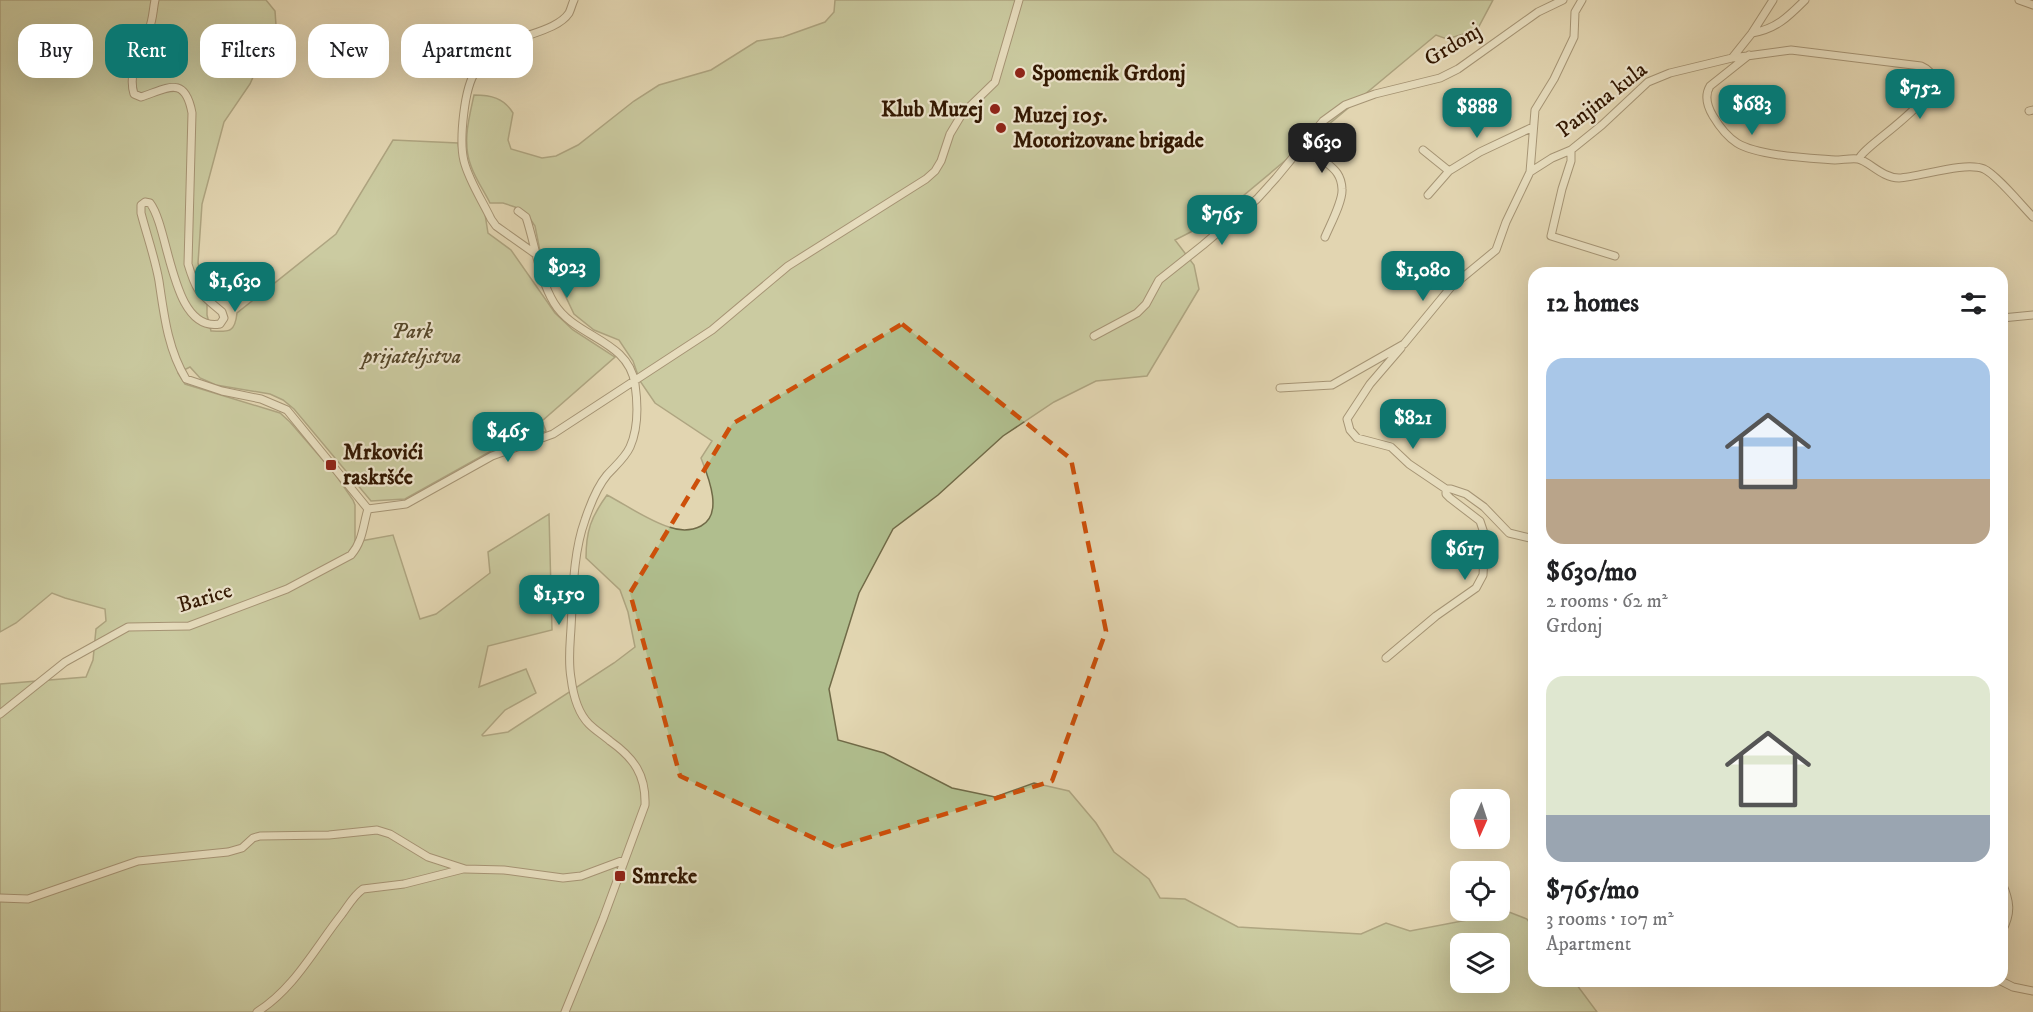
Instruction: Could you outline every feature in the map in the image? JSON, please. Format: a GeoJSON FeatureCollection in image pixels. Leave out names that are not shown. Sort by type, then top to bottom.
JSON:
{"type":"FeatureCollection","features":[{"type":"Feature","properties":{"kind":"street"},"geometry":{"type":"LineString","coordinates":[[155,0],[151,25],[132,71],[132,86],[134,94],[141,97],[168,87],[176,87],[186,94],[190,101],[192,113],[188,264],[193,283],[203,297],[222,312],[224,318],[220,324],[210,326],[204,324],[185,304],[176,284],[156,213],[150,203],[145,202],[141,205],[141,213],[158,279],[168,334],[178,367],[186,380],[222,391],[261,399],[287,410],[368,509],[406,504],[492,456],[553,435],[712,330],[788,266],[926,179],[941,161],[950,134],[962,114],[995,82],[1018,0]]}},
{"type":"Feature","properties":{"kind":"street"},"geometry":{"type":"LineString","coordinates":[[537,255],[496,226],[491,219],[464,161],[461,146],[462,127],[470,85],[475,72],[496,51],[550,27],[565,17],[574,0]]}},
{"type":"Feature","properties":{"kind":"street","name":"Grdonj"},"geometry":{"type":"LineString","coordinates":[[1094,336],[1137,313],[1146,304],[1159,280],[1257,199],[1323,121],[1345,105],[1375,94],[1440,78],[1458,69],[1538,12],[1563,0]]}},
{"type":"Feature","properties":{"kind":"street"},"geometry":{"type":"LineString","coordinates":[[1528,538],[1509,533],[1484,507],[1466,494],[1446,489],[1390,447],[1357,438],[1350,430],[1347,419],[1370,384],[1451,287],[1496,250],[1506,222],[1530,172],[1535,110],[1554,79],[1574,37],[1575,12],[1582,0]]}},
{"type":"Feature","properties":{"kind":"street"},"geometry":{"type":"LineString","coordinates":[[1732,58],[1752,33],[1773,0]]}},
{"type":"Feature","properties":{"kind":"street"},"geometry":{"type":"LineString","coordinates":[[1752,33],[1766,31],[1784,21],[1805,0]]}},
{"type":"Feature","properties":{"kind":"street"},"geometry":{"type":"LineString","coordinates":[[2019,0],[2033,5]]}},
{"type":"Feature","properties":{"kind":"street","name":"Panjina kula"},"geometry":{"type":"LineString","coordinates":[[1530,172],[1552,158],[1571,150],[1648,82],[1670,73],[1732,58],[1791,50],[1921,66],[1929,69],[1932,74],[1931,84],[1921,101],[1894,128],[1860,154],[1859,159]]}},
{"type":"Feature","properties":{"kind":"street"},"geometry":{"type":"LineString","coordinates":[[1749,55],[1710,86],[1707,91],[1707,106],[1726,135],[1746,147],[1782,155],[1834,160],[1859,159],[1882,173],[1896,178],[1960,169],[1985,170],[2033,217]]}},
{"type":"Feature","properties":{"kind":"street"},"geometry":{"type":"LineString","coordinates":[[1323,121],[1318,152],[1322,159],[1334,167],[1343,190],[1325,237]]}},
{"type":"Feature","properties":{"kind":"street"},"geometry":{"type":"LineString","coordinates":[[1428,195],[1449,171],[1480,152],[1533,127]]}},
{"type":"Feature","properties":{"kind":"street"},"geometry":{"type":"LineString","coordinates":[[1423,150],[1449,171]]}},
{"type":"Feature","properties":{"kind":"street"},"geometry":{"type":"LineString","coordinates":[[1571,150],[1571,161],[1551,236],[1615,256]]}},
{"type":"Feature","properties":{"kind":"street"},"geometry":{"type":"LineString","coordinates":[[518,211],[526,217],[554,304],[571,321],[618,352],[628,365],[635,380],[637,401],[637,424],[630,447],[606,476],[584,521],[573,594],[569,667],[575,701],[588,723],[614,743],[641,774],[645,790],[645,805],[566,1012]]}},
{"type":"Feature","properties":{"kind":"street"},"geometry":{"type":"LineString","coordinates":[[2008,317],[2033,315]]}},
{"type":"Feature","properties":{"kind":"street"},"geometry":{"type":"LineString","coordinates":[[1280,388],[1332,385],[1404,344]]}},
{"type":"Feature","properties":{"kind":"street"},"geometry":{"type":"LineString","coordinates":[[1386,658],[1436,616],[1476,588],[1483,575],[1485,536],[1480,521],[1450,498],[1446,494],[1446,489]]}},
{"type":"Feature","properties":{"kind":"street","name":"Barice"},"geometry":{"type":"LineString","coordinates":[[0,714],[65,662],[128,627],[189,626],[287,589],[351,555],[362,538],[368,509]]}},
{"type":"Feature","properties":{"kind":"street"},"geometry":{"type":"LineString","coordinates":[[0,898],[28,899],[138,861],[228,852],[242,848],[253,838],[260,836],[290,837],[383,831],[428,856],[465,869]]}},
{"type":"Feature","properties":{"kind":"street"},"geometry":{"type":"LineString","coordinates":[[257,1012],[281,994],[296,977],[331,928],[363,889],[404,884],[465,869],[504,870],[572,878],[624,860]]}},
{"type":"Feature","properties":{"kind":"street"},"geometry":{"type":"LineString","coordinates":[[2008,900],[2010,906],[2008,916]]}},
{"type":"Feature","properties":{"kind":"street"},"geometry":{"type":"LineString","coordinates":[[2008,984],[2033,991]]}},
{"type":"Feature","properties":{"kind":"highlighted area"},"geometry":{"type":"Polygon","coordinates":[[[902,324],[1071,459],[1106,631],[1052,781],[835,848],[680,776],[630,593],[732,424],[902,324]]]}},
{"type":"Feature","properties":{"kind":"green space","name":"Park prijateljstva"},"geometry":{"type":"Polygon","coordinates":[[[0,0],[266,0],[275,11],[276,24],[200,24],[200,78],[253,78],[224,122],[202,204],[198,263],[207,293],[207,315],[211,331],[233,328],[237,313],[336,234],[393,140],[458,143],[461,162],[484,208],[488,233],[511,250],[555,313],[573,330],[615,357],[542,421],[546,431],[491,451],[405,499],[371,501],[294,409],[283,400],[270,394],[216,385],[200,378],[190,367],[178,373],[185,384],[280,413],[290,422],[335,474],[353,500],[355,542],[393,535],[420,619],[436,614],[490,573],[488,552],[549,514],[552,630],[488,646],[479,687],[526,669],[536,693],[505,710],[483,736],[508,732],[635,647],[628,612],[620,590],[586,558],[590,525],[607,495],[654,521],[681,530],[701,526],[712,513],[713,504],[710,484],[701,458],[712,441],[655,403],[640,381],[633,361],[619,340],[594,330],[574,314],[553,270],[541,256],[535,226],[527,214],[503,203],[490,203],[468,157],[467,131],[474,95],[491,97],[506,104],[513,113],[508,140],[511,149],[542,158],[556,156],[578,145],[634,101],[659,85],[711,70],[757,41],[783,37],[825,22],[834,12],[835,0],[1493,0],[1477,30],[1447,39],[1436,35],[1214,220],[1175,240],[1194,265],[1199,289],[1147,376],[1096,381],[1054,402],[1003,436],[938,495],[893,529],[859,593],[829,689],[838,740],[884,753],[952,788],[995,797],[1034,783],[1069,791],[1096,823],[1114,852],[1149,879],[1160,898],[1185,899],[1238,927],[1361,934],[1386,923],[1410,931],[1462,921],[1510,921],[1510,912],[1528,920],[1528,987],[1578,987],[1597,1012],[0,1012],[0,684],[86,677],[93,660],[96,629],[106,621],[105,609],[52,593],[16,623],[0,632],[0,0]]]}},
{"type":"Feature","properties":{"kind":"place","name":"Spomenik Grdonj"},"geometry":{"type":"Point","coordinates":[1020,73]}},
{"type":"Feature","properties":{"kind":"place","name":"Klub Muzej"},"geometry":{"type":"Point","coordinates":[995,109]}},
{"type":"Feature","properties":{"kind":"place","name":"Muzej 105. Motorizovane brigade"},"geometry":{"type":"Point","coordinates":[1001,128]}},
{"type":"Feature","properties":{"kind":"place","name":"Mrkovići raskršće"},"geometry":{"type":"Point","coordinates":[331,465]}},
{"type":"Feature","properties":{"kind":"place","name":"Smreke"},"geometry":{"type":"Point","coordinates":[620,876]}}]}
